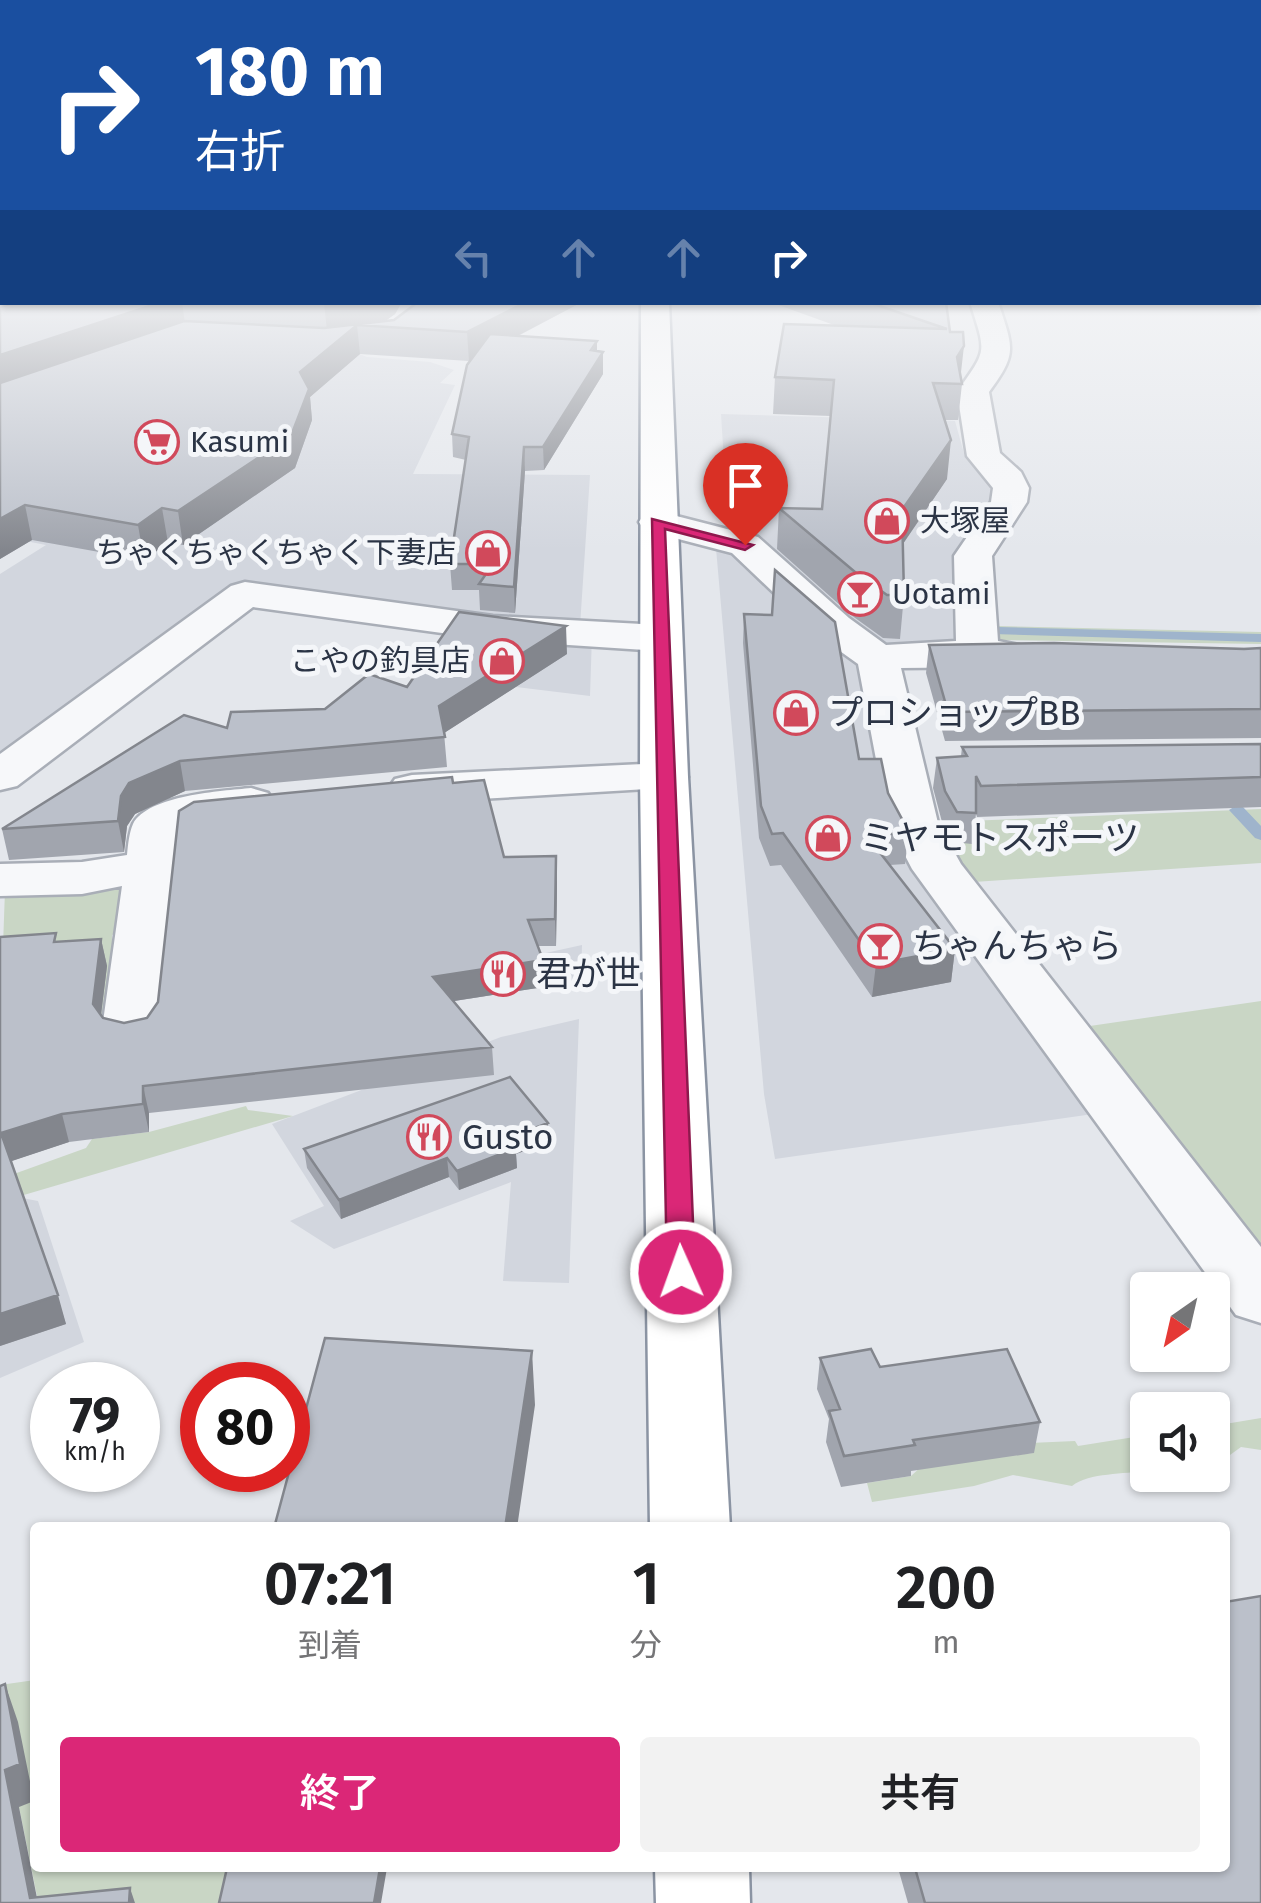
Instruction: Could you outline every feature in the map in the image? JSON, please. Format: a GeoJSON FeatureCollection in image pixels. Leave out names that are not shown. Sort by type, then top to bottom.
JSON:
{"type":"FeatureCollection","features":[{"type":"Feature","properties":{"kind":"highway"},"geometry":{"type":"LineString","coordinates":[[655,373],[664,777],[690,1522]]}},
{"type":"Feature","properties":{"kind":"highway"},"geometry":{"type":"LineString","coordinates":[[702,1872],[703,1903]]}},
{"type":"Feature","properties":{"kind":"street"},"geometry":{"type":"LineString","coordinates":[[978,654],[973,556],[1009,502],[1011,488],[1009,479],[984,456],[973,392],[987,373]]}},
{"type":"Feature","properties":{"kind":"street"},"geometry":{"type":"LineString","coordinates":[[657,522],[745,545],[834,627],[878,659],[917,759],[913,823],[938,869],[1261,1296]]}},
{"type":"Feature","properties":{"kind":"street"},"geometry":{"type":"LineString","coordinates":[[0,776],[245,594],[493,628],[660,638]]}},
{"type":"Feature","properties":{"kind":"street"},"geometry":{"type":"LineString","coordinates":[[878,659],[913,653],[1051,653]]}},
{"type":"Feature","properties":{"kind":"street"},"geometry":{"type":"LineString","coordinates":[[372,792],[664,777]]}},
{"type":"Feature","properties":{"kind":"street"},"geometry":{"type":"LineString","coordinates":[[131,1029],[156,826],[176,814],[297,798]]}},
{"type":"Feature","properties":{"kind":"street"},"geometry":{"type":"LineString","coordinates":[[0,880],[82,878],[151,866]]}},
{"type":"Feature","properties":{"kind":"shaded area"},"geometry":{"type":"Polygon","coordinates":[[[180,373],[451,373],[440,383],[455,385],[413,474],[590,475],[580,626],[237,586],[0,763],[0,574],[46,545],[0,536],[0,402],[180,373]]]}},
{"type":"Feature","properties":{"kind":"shaded area"},"geometry":{"type":"Polygon","coordinates":[[[721,414],[955,421],[965,457],[995,490],[977,526],[964,649],[860,642],[747,535],[728,525],[721,414]]]}},
{"type":"Feature","properties":{"kind":"shaded area"},"geometry":{"type":"Polygon","coordinates":[[[715,537],[878,659],[898,767],[1093,1114],[775,1159],[764,1094],[715,537]]]}},
{"type":"Feature","properties":{"kind":"shaded area"},"geometry":{"type":"Polygon","coordinates":[[[592,635],[590,696],[435,677],[592,635]]]}},
{"type":"Feature","properties":{"kind":"shaded area"},"geometry":{"type":"Polygon","coordinates":[[[582,945],[581,980],[468,999],[532,956],[582,945]]]}},
{"type":"Feature","properties":{"kind":"shaded area"},"geometry":{"type":"Polygon","coordinates":[[[579,1019],[569,1283],[503,1281],[511,1182],[334,1249],[290,1221],[324,1206],[272,1124],[501,1037],[579,1019]]]}},
{"type":"Feature","properties":{"kind":"shaded area"},"geometry":{"type":"Polygon","coordinates":[[[22,1198],[38,1201],[84,1342],[0,1378],[0,1205],[22,1198]]]}},
{"type":"Feature","properties":{"kind":"green space"},"geometry":{"type":"Polygon","coordinates":[[[999,626],[1261,632],[1261,644],[997,640],[999,626]]]}},
{"type":"Feature","properties":{"kind":"green space"},"geometry":{"type":"Polygon","coordinates":[[[1261,809],[1261,863],[974,882],[957,853],[966,821],[1261,809]]]}},
{"type":"Feature","properties":{"kind":"green space"},"geometry":{"type":"Polygon","coordinates":[[[114,882],[133,891],[129,926],[112,935],[112,949],[126,952],[121,1016],[0,1031],[5,890],[114,882]]]}},
{"type":"Feature","properties":{"kind":"green space"},"geometry":{"type":"Polygon","coordinates":[[[1261,1001],[1261,1268],[1083,1027],[1261,1001]]]}},
{"type":"Feature","properties":{"kind":"green space"},"geometry":{"type":"Polygon","coordinates":[[[246,1106],[248,1110],[293,1116],[0,1202],[0,1179],[86,1148],[92,1139],[149,1132],[246,1106]]]}},
{"type":"Feature","properties":{"kind":"green space"},"geometry":{"type":"Polygon","coordinates":[[[1261,1418],[1261,1450],[1241,1447],[1230,1455],[1230,1423],[1261,1418]]]}},
{"type":"Feature","properties":{"kind":"green space"},"geometry":{"type":"Polygon","coordinates":[[[1130,1438],[1130,1472],[1098,1476],[1072,1486],[1013,1475],[974,1486],[872,1502],[867,1483],[911,1476],[922,1466],[1033,1453],[1030,1443],[1075,1441],[1078,1446],[1130,1438]]]}},
{"type":"Feature","properties":{"kind":"green space"},"geometry":{"type":"Polygon","coordinates":[[[30,1681],[30,1861],[19,1807],[17,1722],[0,1728],[0,1685],[30,1681]]]}},
{"type":"Feature","properties":{"kind":"green space"},"geometry":{"type":"Polygon","coordinates":[[[32,1872],[227,1872],[219,1903],[34,1903],[38,1901],[32,1872]]]}},
{"type":"Feature","properties":{"kind":"building"},"geometry":{"type":"Polygon","coordinates":[[[30,373],[300,373],[309,389],[291,436],[178,511],[162,508],[138,525],[25,505],[0,519],[0,383],[30,373]]]}},
{"type":"Feature","properties":{"kind":"building"},"geometry":{"type":"Polygon","coordinates":[[[465,373],[590,373],[543,447],[524,447],[514,587],[479,584],[493,564],[450,564],[469,437],[452,434],[465,373]]]}},
{"type":"Feature","properties":{"kind":"building"},"geometry":{"type":"Polygon","coordinates":[[[776,373],[960,373],[962,384],[933,383],[951,440],[902,510],[904,595],[887,595],[779,508],[822,509],[834,380],[775,377],[776,373]]]}},
{"type":"Feature","properties":{"kind":"building"},"geometry":{"type":"Polygon","coordinates":[[[775,570],[835,622],[859,759],[881,759],[888,793],[909,832],[867,836],[955,949],[876,964],[783,833],[772,834],[761,806],[744,614],[772,615],[775,570]]]}},
{"type":"Feature","properties":{"kind":"building"},"geometry":{"type":"Polygon","coordinates":[[[459,612],[566,626],[439,706],[445,737],[180,761],[129,783],[121,796],[118,821],[2,829],[184,715],[227,728],[231,712],[325,709],[369,674],[407,687],[459,612]]]}},
{"type":"Feature","properties":{"kind":"building"},"geometry":{"type":"Polygon","coordinates":[[[1054,643],[1261,648],[1261,709],[948,712],[929,645],[1054,643]]]}},
{"type":"Feature","properties":{"kind":"building"},"geometry":{"type":"Polygon","coordinates":[[[1261,744],[1261,777],[981,786],[976,776],[976,813],[957,812],[945,791],[937,758],[967,756],[962,747],[1261,744]]]}},
{"type":"Feature","properties":{"kind":"building"},"geometry":{"type":"Polygon","coordinates":[[[452,777],[453,783],[484,780],[504,857],[556,856],[555,919],[528,920],[543,960],[433,977],[492,1047],[143,1086],[143,1104],[62,1114],[1,1133],[58,1295],[0,1314],[0,937],[56,933],[54,942],[101,939],[93,1004],[103,1018],[124,1023],[147,1018],[158,1002],[179,811],[194,802],[452,777]]]}},
{"type":"Feature","properties":{"kind":"building"},"geometry":{"type":"Polygon","coordinates":[[[510,1077],[548,1123],[508,1138],[516,1148],[457,1171],[447,1158],[339,1200],[304,1149],[510,1077]]]}},
{"type":"Feature","properties":{"kind":"building"},"geometry":{"type":"Polygon","coordinates":[[[325,1338],[532,1351],[506,1522],[276,1522],[284,1492],[310,1492],[310,1394],[325,1338]]]}},
{"type":"Feature","properties":{"kind":"building"},"geometry":{"type":"Polygon","coordinates":[[[871,1349],[880,1367],[1007,1349],[1040,1422],[913,1440],[915,1445],[844,1456],[829,1411],[840,1409],[820,1358],[871,1349]]]}},
{"type":"Feature","properties":{"kind":"building"},"geometry":{"type":"Polygon","coordinates":[[[1261,1596],[1261,1903],[925,1903],[916,1872],[1230,1872],[1230,1601],[1261,1596]]]}},
{"type":"Feature","properties":{"kind":"building"},"geometry":{"type":"Polygon","coordinates":[[[5,1684],[20,1764],[5,1770],[30,1898],[130,1888],[129,1903],[0,1903],[0,1686],[5,1684]]]}},
{"type":"Feature","properties":{"kind":"building"},"geometry":{"type":"Polygon","coordinates":[[[226,1872],[379,1872],[374,1903],[219,1903],[226,1872]]]}},
{"type":"Feature","properties":{"kind":"waterway"},"geometry":{"type":"LineString","coordinates":[[998,631],[1261,638]]}},
{"type":"Feature","properties":{"kind":"waterway"},"geometry":{"type":"LineString","coordinates":[[1237,810],[1261,835]]}},
{"type":"Feature","properties":{"kind":"place","name":"Kasumi"},"geometry":{"type":"Point","coordinates":[157,442]}},
{"type":"Feature","properties":{"kind":"place","name":"大塚屋"},"geometry":{"type":"Point","coordinates":[887,521]}},
{"type":"Feature","properties":{"kind":"place","name":"ちゃくちゃくちゃく下妻店"},"geometry":{"type":"Point","coordinates":[488,553]}},
{"type":"Feature","properties":{"kind":"place","name":"Uotami"},"geometry":{"type":"Point","coordinates":[860,594]}},
{"type":"Feature","properties":{"kind":"place","name":"こやの釣具店"},"geometry":{"type":"Point","coordinates":[502,661]}},
{"type":"Feature","properties":{"kind":"place","name":"プロショップBB"},"geometry":{"type":"Point","coordinates":[796,713]}},
{"type":"Feature","properties":{"kind":"place","name":"ミヤモトスポーツ"},"geometry":{"type":"Point","coordinates":[828,838]}},
{"type":"Feature","properties":{"kind":"place","name":"ちゃんちゃら"},"geometry":{"type":"Point","coordinates":[880,946]}},
{"type":"Feature","properties":{"kind":"place","name":"君が世"},"geometry":{"type":"Point","coordinates":[503,974]}},
{"type":"Feature","properties":{"kind":"place","name":"Gusto"},"geometry":{"type":"Point","coordinates":[429,1137]}},
{"type":"Feature","properties":{"kind":"route"},"geometry":{"type":"LineString","coordinates":[[681,1272],[657,522],[745,545]]}}]}
